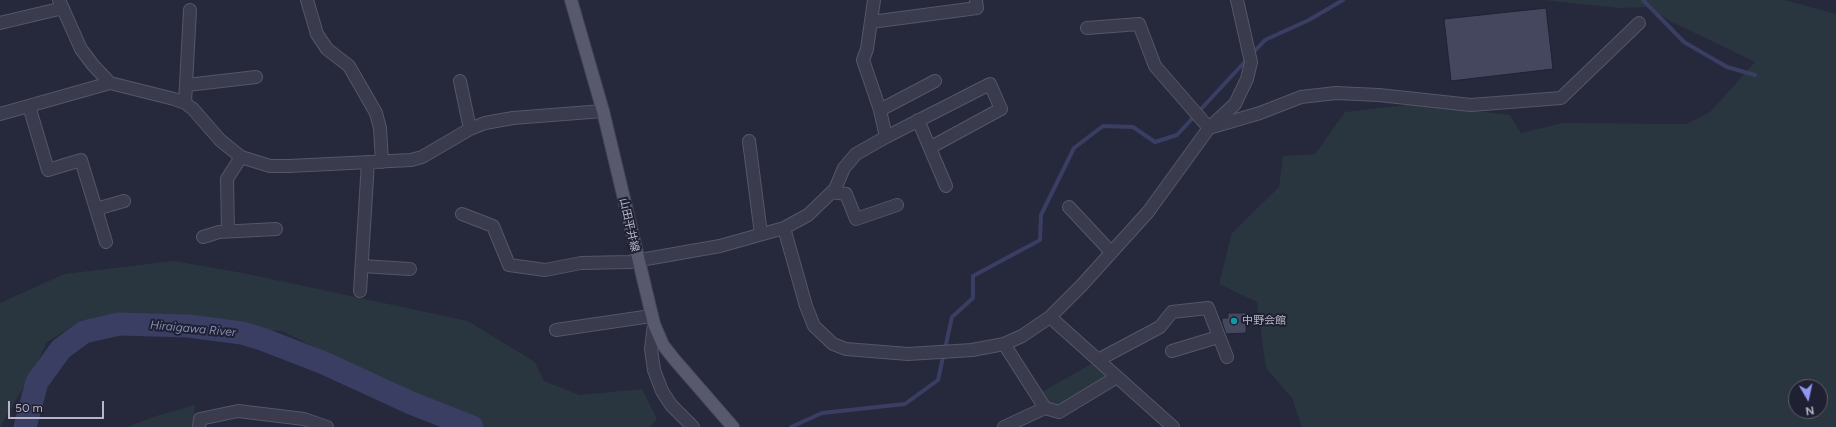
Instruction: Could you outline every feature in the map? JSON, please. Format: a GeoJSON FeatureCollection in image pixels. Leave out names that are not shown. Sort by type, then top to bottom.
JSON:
{"type":"FeatureCollection","features":[{"type":"Feature","properties":{"kind":"main road","name":"山田平井線"},"geometry":{"type":"LineString","coordinates":[[571,0],[603,111],[653,320],[663,345],[733,427]]}},
{"type":"Feature","properties":{"kind":"street"},"geometry":{"type":"LineString","coordinates":[[307,0],[317,34],[327,49],[349,66],[376,113],[380,128],[382,162]]}},
{"type":"Feature","properties":{"kind":"street"},"geometry":{"type":"LineString","coordinates":[[874,0],[867,49],[863,60],[880,110],[886,137]]}},
{"type":"Feature","properties":{"kind":"street"},"geometry":{"type":"LineString","coordinates":[[871,22],[977,8],[976,0]]}},
{"type":"Feature","properties":{"kind":"street"},"geometry":{"type":"LineString","coordinates":[[784,228],[806,306],[814,326],[833,344],[846,349],[908,354],[956,351],[1004,344],[1022,336],[1050,317],[1082,285],[1148,212],[1209,128],[1235,104],[1251,62],[1237,0]]}},
{"type":"Feature","properties":{"kind":"street"},"geometry":{"type":"LineString","coordinates":[[0,23],[61,4],[81,49],[93,65],[110,83]]}},
{"type":"Feature","properties":{"kind":"street"},"geometry":{"type":"LineString","coordinates":[[185,103],[190,10]]}},
{"type":"Feature","properties":{"kind":"street"},"geometry":{"type":"LineString","coordinates":[[1209,128],[1260,113],[1301,97],[1336,93],[1378,95],[1471,105],[1562,98],[1639,23]]}},
{"type":"Feature","properties":{"kind":"street"},"geometry":{"type":"LineString","coordinates":[[1088,28],[1139,24],[1155,66],[1209,128]]}},
{"type":"Feature","properties":{"kind":"street"},"geometry":{"type":"LineString","coordinates":[[186,85],[256,78]]}},
{"type":"Feature","properties":{"kind":"street"},"geometry":{"type":"LineString","coordinates":[[460,81],[470,129]]}},
{"type":"Feature","properties":{"kind":"street"},"geometry":{"type":"LineString","coordinates":[[880,110],[935,81]]}},
{"type":"Feature","properties":{"kind":"street"},"geometry":{"type":"LineString","coordinates":[[0,114],[110,83],[185,103],[193,109],[220,140],[241,157],[270,166],[382,162],[422,157],[470,129],[485,123],[513,118],[603,111]]}},
{"type":"Feature","properties":{"kind":"street"},"geometry":{"type":"LineString","coordinates":[[462,214],[493,226],[509,265],[545,270],[580,263],[638,260],[720,246],[784,228],[808,215],[832,192],[844,168],[856,154],[918,120],[990,84],[1001,109],[931,148]]}},
{"type":"Feature","properties":{"kind":"street"},"geometry":{"type":"LineString","coordinates":[[29,106],[48,170],[81,160],[106,242]]}},
{"type":"Feature","properties":{"kind":"street"},"geometry":{"type":"LineString","coordinates":[[918,120],[946,186]]}},
{"type":"Feature","properties":{"kind":"street"},"geometry":{"type":"LineString","coordinates":[[749,141],[761,234]]}},
{"type":"Feature","properties":{"kind":"street"},"geometry":{"type":"LineString","coordinates":[[228,231],[227,180],[241,157]]}},
{"type":"Feature","properties":{"kind":"street"},"geometry":{"type":"LineString","coordinates":[[360,291],[368,162]]}},
{"type":"Feature","properties":{"kind":"street"},"geometry":{"type":"LineString","coordinates":[[832,192],[846,194],[856,219],[897,205]]}},
{"type":"Feature","properties":{"kind":"street"},"geometry":{"type":"LineString","coordinates":[[96,209],[124,201]]}},
{"type":"Feature","properties":{"kind":"street"},"geometry":{"type":"LineString","coordinates":[[1069,207],[1111,252]]}},
{"type":"Feature","properties":{"kind":"street"},"geometry":{"type":"LineString","coordinates":[[203,237],[218,232],[276,229]]}},
{"type":"Feature","properties":{"kind":"street"},"geometry":{"type":"LineString","coordinates":[[362,266],[410,269]]}},
{"type":"Feature","properties":{"kind":"street"},"geometry":{"type":"LineString","coordinates":[[1098,360],[1160,327],[1172,312],[1208,308],[1227,357]]}},
{"type":"Feature","properties":{"kind":"street"},"geometry":{"type":"LineString","coordinates":[[1050,317],[1173,427]]}},
{"type":"Feature","properties":{"kind":"street"},"geometry":{"type":"LineString","coordinates":[[556,330],[653,320],[651,348],[654,370],[662,391],[671,404],[693,427]]}},
{"type":"Feature","properties":{"kind":"street"},"geometry":{"type":"LineString","coordinates":[[1172,351],[1218,337]]}},
{"type":"Feature","properties":{"kind":"street"},"geometry":{"type":"LineString","coordinates":[[1004,344],[1044,408]]}},
{"type":"Feature","properties":{"kind":"street"},"geometry":{"type":"LineString","coordinates":[[1004,427],[1044,408],[1059,412],[1117,377]]}},
{"type":"Feature","properties":{"kind":"street"},"geometry":{"type":"LineString","coordinates":[[199,427],[200,419],[238,411],[304,419],[327,427]]}},
{"type":"Feature","properties":{"kind":"shaded area"},"geometry":{"type":"Polygon","coordinates":[[[1543,0],[1785,0],[1836,14],[1836,427],[1302,427],[1292,398],[1266,368],[1257,302],[1219,284],[1232,233],[1279,187],[1283,156],[1315,154],[1345,112],[1416,104],[1510,115],[1521,133],[1563,123],[1686,124],[1710,112],[1755,62],[1670,21],[1648,7],[1619,8],[1543,0]]]}},
{"type":"Feature","properties":{"kind":"shaded area"},"geometry":{"type":"Polygon","coordinates":[[[174,261],[243,273],[468,321],[535,362],[544,381],[580,395],[642,389],[657,419],[650,427],[485,427],[412,395],[282,331],[82,320],[47,342],[34,369],[0,427],[0,303],[64,274],[174,261]]]}},
{"type":"Feature","properties":{"kind":"shaded area"},"geometry":{"type":"Polygon","coordinates":[[[1093,363],[1109,377],[1059,409],[1049,407],[1040,393],[1093,363]]]}},
{"type":"Feature","properties":{"kind":"shaded area"},"geometry":{"type":"Polygon","coordinates":[[[195,405],[193,427],[127,427],[156,416],[195,405]]]}},
{"type":"Feature","properties":{"kind":"building"},"geometry":{"type":"Polygon","coordinates":[[[1546,8],[1553,69],[1451,81],[1444,19],[1546,8]]]}},
{"type":"Feature","properties":{"kind":"building","name":"中野会館"},"geometry":{"type":"Polygon","coordinates":[[[1228,313],[1247,313],[1246,333],[1226,334],[1222,318],[1228,318],[1228,313]]]}},
{"type":"Feature","properties":{"kind":"waterway"},"geometry":{"type":"LineString","coordinates":[[791,427],[822,413],[905,404],[938,380],[952,317],[973,298],[973,276],[1040,240],[1041,215],[1074,148],[1103,126],[1133,127],[1155,142],[1177,135],[1265,40],[1309,20],[1343,0]]}},
{"type":"Feature","properties":{"kind":"waterway"},"geometry":{"type":"LineString","coordinates":[[1643,0],[1684,42],[1727,67],[1755,75]]}},
{"type":"Feature","properties":{"kind":"waterway","name":"Hiraigawa River"},"geometry":{"type":"LineString","coordinates":[[25,427],[37,382],[61,349],[84,332],[119,324],[188,326],[242,333],[262,339],[324,363],[411,403],[472,427]]}},
{"type":"Feature","properties":{"kind":"place","name":"中野会館"},"geometry":{"type":"Point","coordinates":[1234,321]}}]}
